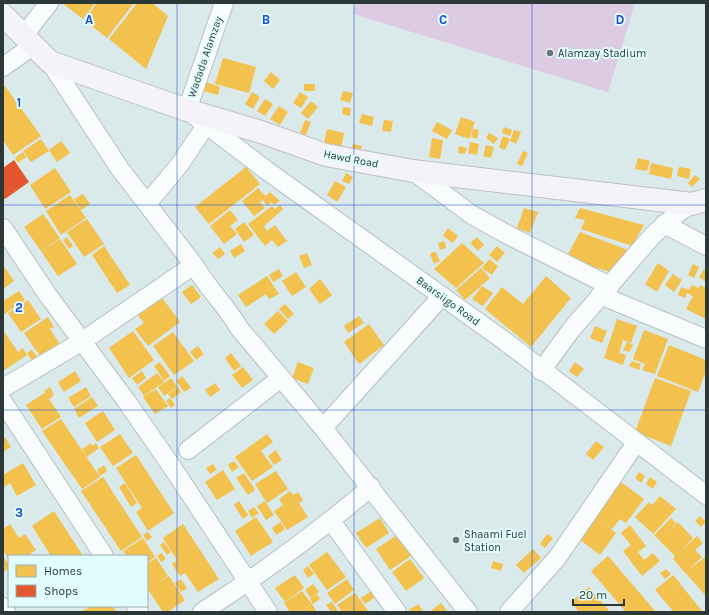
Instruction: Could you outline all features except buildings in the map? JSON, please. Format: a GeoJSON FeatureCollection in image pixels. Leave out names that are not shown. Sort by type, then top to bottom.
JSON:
{"type":"FeatureCollection","features":[{"type":"Feature","properties":{"kind":"main road","name":"Hawd Road"},"geometry":{"type":"LineString","coordinates":[[3,15],[50,62],[187,110],[261,132],[326,155],[413,171],[699,202]]}},
{"type":"Feature","properties":{"kind":"street"},"geometry":{"type":"LineString","coordinates":[[3,67],[29,40],[49,3]]}},
{"type":"Feature","properties":{"kind":"street","name":"Wadada Alamzay"},"geometry":{"type":"LineString","coordinates":[[187,110],[224,3]]}},
{"type":"Feature","properties":{"kind":"street"},"geometry":{"type":"LineString","coordinates":[[50,62],[120,169],[194,265],[204,282],[230,312],[239,328],[371,487],[468,612]]}},
{"type":"Feature","properties":{"kind":"street","name":"Baarsiigo Road"},"geometry":{"type":"LineString","coordinates":[[187,110],[266,170],[506,342],[541,371],[706,495]]}},
{"type":"Feature","properties":{"kind":"street"},"geometry":{"type":"LineString","coordinates":[[147,204],[180,164],[206,125]]}},
{"type":"Feature","properties":{"kind":"street"},"geometry":{"type":"LineString","coordinates":[[413,171],[472,215],[605,291],[706,338]]}},
{"type":"Feature","properties":{"kind":"street"},"geometry":{"type":"LineString","coordinates":[[541,371],[571,330],[664,224],[699,202]]}},
{"type":"Feature","properties":{"kind":"street"},"geometry":{"type":"LineString","coordinates":[[664,224],[706,246]]}},
{"type":"Feature","properties":{"kind":"street"},"geometry":{"type":"LineString","coordinates":[[3,228],[81,342],[127,402],[268,612]]}},
{"type":"Feature","properties":{"kind":"street"},"geometry":{"type":"LineString","coordinates":[[3,388],[81,342],[194,265]]}},
{"type":"Feature","properties":{"kind":"street"},"geometry":{"type":"LineString","coordinates":[[323,428],[442,296]]}},
{"type":"Feature","properties":{"kind":"street"},"geometry":{"type":"LineString","coordinates":[[188,450],[281,378]]}},
{"type":"Feature","properties":{"kind":"street"},"geometry":{"type":"LineString","coordinates":[[3,402],[103,555]]}},
{"type":"Feature","properties":{"kind":"street"},"geometry":{"type":"LineString","coordinates":[[509,612],[557,558],[636,443]]}},
{"type":"Feature","properties":{"kind":"street"},"geometry":{"type":"LineString","coordinates":[[202,612],[248,582],[331,522],[371,487]]}},
{"type":"Feature","properties":{"kind":"street"},"geometry":{"type":"LineString","coordinates":[[331,522],[397,612]]}},
{"type":"Feature","properties":{"kind":"street"},"geometry":{"type":"LineString","coordinates":[[3,607],[6,612]]}},
{"type":"Feature","properties":{"kind":"shaded area","name":"Alamzay Stadium"},"geometry":{"type":"Polygon","coordinates":[[[356,3],[635,3],[608,92],[353,14],[356,3]]]}},
{"type":"Feature","properties":{"kind":"place","name":"Alamzay Stadium"},"geometry":{"type":"Point","coordinates":[550,53]}},
{"type":"Feature","properties":{"kind":"place","name":"Shaami Fuel Station"},"geometry":{"type":"Point","coordinates":[456,540]}}]}
